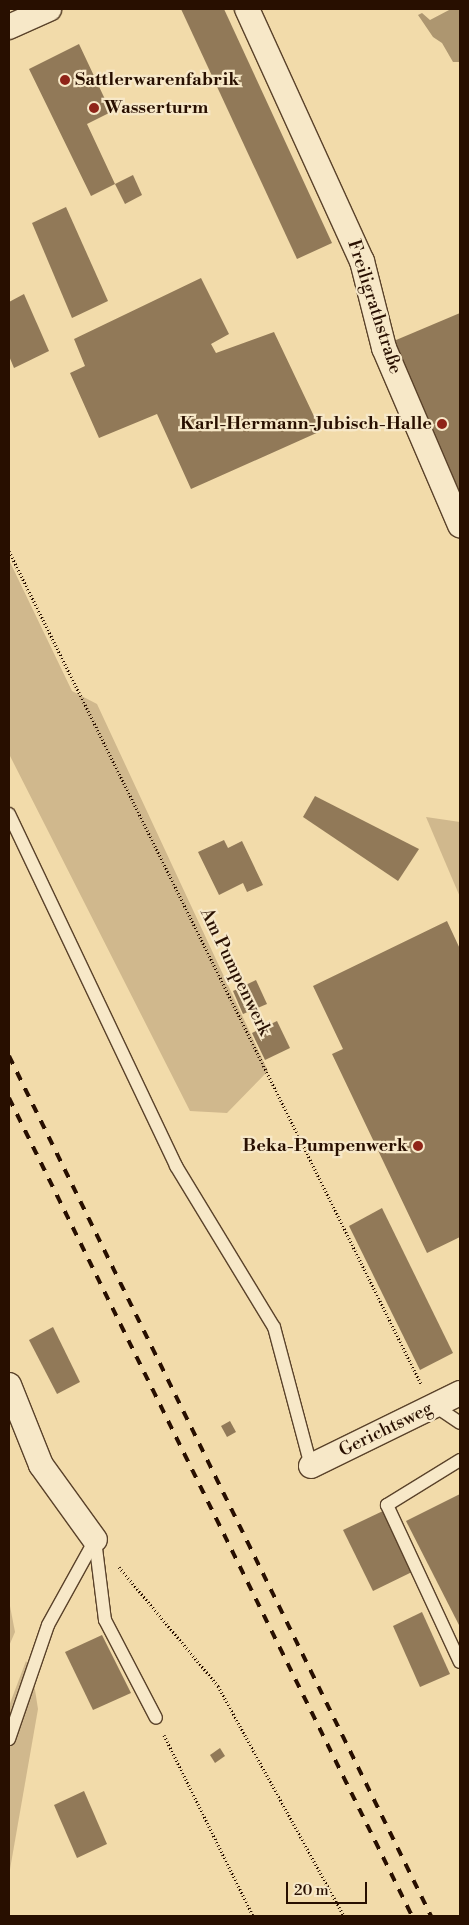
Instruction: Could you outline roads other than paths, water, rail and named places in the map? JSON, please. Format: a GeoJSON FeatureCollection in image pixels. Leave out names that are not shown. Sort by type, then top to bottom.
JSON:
{"type":"FeatureCollection","features":[{"type":"Feature","properties":{"kind":"street"},"geometry":{"type":"LineString","coordinates":[[9,26],[49,9]]}},
{"type":"Feature","properties":{"kind":"street","name":"Freiligrathstraße"},"geometry":{"type":"LineString","coordinates":[[247,9],[362,261],[384,348],[460,525]]}},
{"type":"Feature","properties":{"kind":"street"},"geometry":{"type":"LineString","coordinates":[[9,1385],[41,1465],[95,1540]]}},
{"type":"Feature","properties":{"kind":"street","name":"Gerichtsweg"},"geometry":{"type":"LineString","coordinates":[[311,1466],[460,1393]]}},
{"type":"Feature","properties":{"kind":"lane"},"geometry":{"type":"LineString","coordinates":[[9,814],[176,1166],[274,1327],[311,1466]]}},
{"type":"Feature","properties":{"kind":"lane"},"geometry":{"type":"LineString","coordinates":[[435,1406],[460,1423]]}},
{"type":"Feature","properties":{"kind":"lane"},"geometry":{"type":"LineString","coordinates":[[460,1460],[387,1505],[460,1662]]}},
{"type":"Feature","properties":{"kind":"lane"},"geometry":{"type":"LineString","coordinates":[[95,1540],[105,1620],[156,1718]]}},
{"type":"Feature","properties":{"kind":"lane"},"geometry":{"type":"LineString","coordinates":[[9,1739],[48,1625],[95,1540]]}},
{"type":"Feature","properties":{"kind":"railway"},"geometry":{"type":"LineString","coordinates":[[9,1056],[431,1916]]}},
{"type":"Feature","properties":{"kind":"railway"},"geometry":{"type":"LineString","coordinates":[[9,1098],[412,1916]]}},
{"type":"Feature","properties":{"kind":"place","name":"Sattlerwarenfabrik"},"geometry":{"type":"Point","coordinates":[65,80]}},
{"type":"Feature","properties":{"kind":"place","name":"Wasserturm"},"geometry":{"type":"Point","coordinates":[94,108]}},
{"type":"Feature","properties":{"kind":"place","name":"Karl-Hermann-Jubisch-Halle"},"geometry":{"type":"Point","coordinates":[442,424]}},
{"type":"Feature","properties":{"kind":"place","name":"Beka-Pumpenwerk"},"geometry":{"type":"Point","coordinates":[418,1146]}}]}
